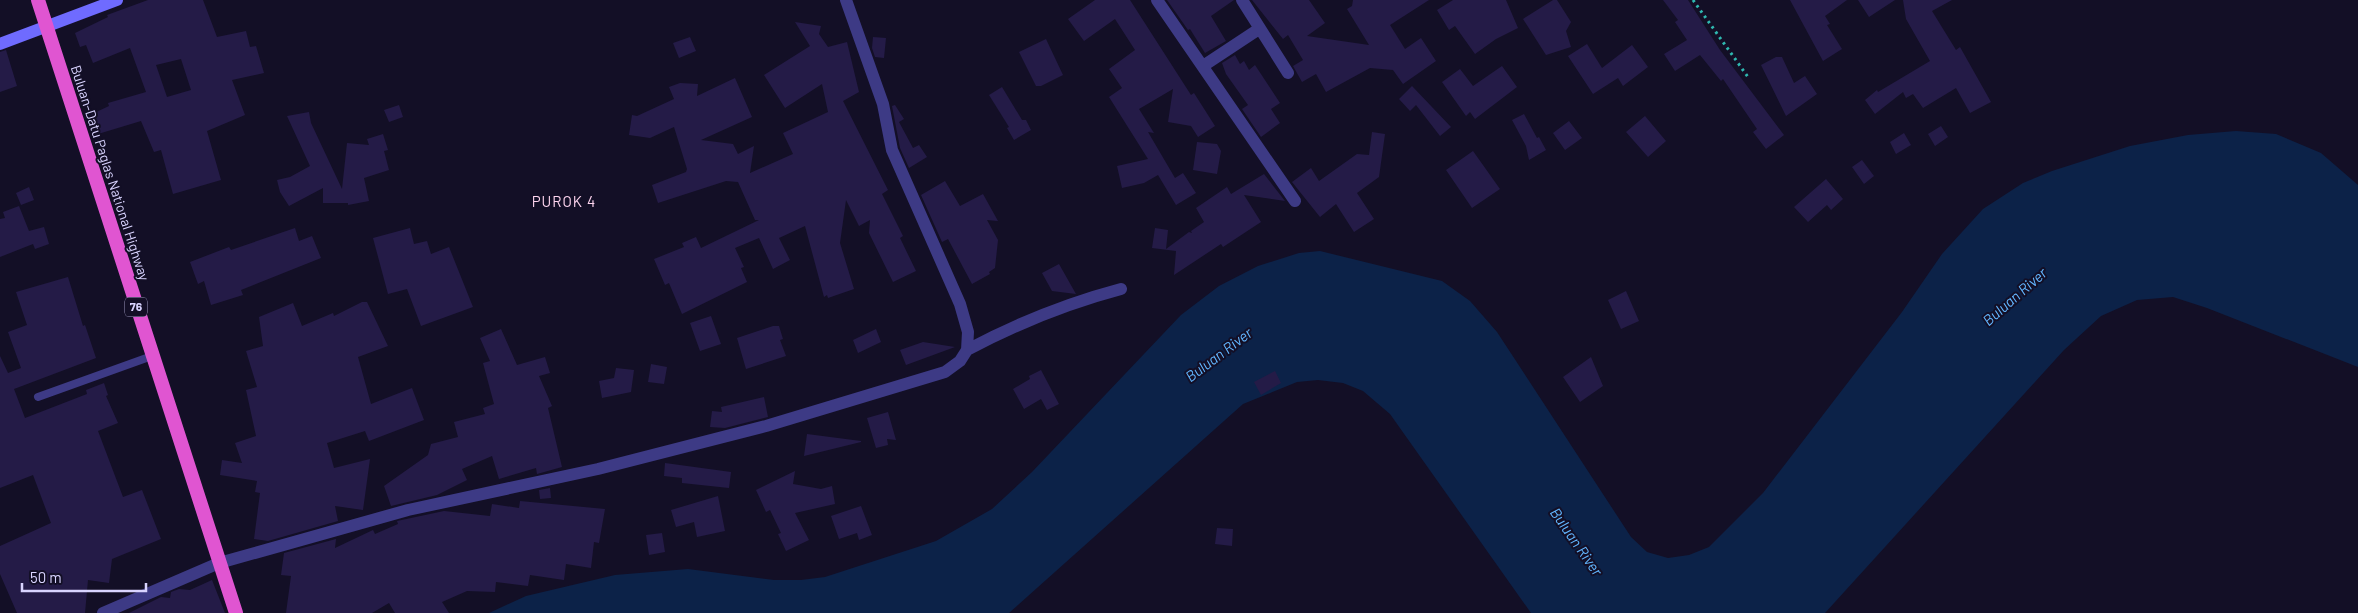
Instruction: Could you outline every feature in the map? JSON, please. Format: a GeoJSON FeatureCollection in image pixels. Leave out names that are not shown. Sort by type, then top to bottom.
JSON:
{"type":"FeatureCollection","features":[{"type":"Feature","properties":{"kind":"highway","name":"Buluan-Datu Paglas National Highway"},"geometry":{"type":"LineString","coordinates":[[38,0],[236,613]]}},
{"type":"Feature","properties":{"kind":"main road"},"geometry":{"type":"LineString","coordinates":[[0,44],[118,0]]}},
{"type":"Feature","properties":{"kind":"street"},"geometry":{"type":"LineString","coordinates":[[104,613],[219,563],[408,510],[598,470],[766,426],[945,372],[960,361],[967,350],[968,332],[960,304],[892,150],[883,104],[846,0]]}},
{"type":"Feature","properties":{"kind":"street"},"geometry":{"type":"LineString","coordinates":[[1157,0],[1295,201]]}},
{"type":"Feature","properties":{"kind":"street"},"geometry":{"type":"LineString","coordinates":[[1242,0],[1288,73]]}},
{"type":"Feature","properties":{"kind":"street"},"geometry":{"type":"LineString","coordinates":[[1203,66],[1259,29]]}},
{"type":"Feature","properties":{"kind":"street"},"geometry":{"type":"LineString","coordinates":[[967,350],[1004,331],[1082,300],[1122,289]]}},
{"type":"Feature","properties":{"kind":"lane"},"geometry":{"type":"LineString","coordinates":[[38,397],[152,356]]}},
{"type":"Feature","properties":{"kind":"path"},"geometry":{"type":"LineString","coordinates":[[1693,0],[1748,77]]}},
{"type":"Feature","properties":{"kind":"water","name":"Buluan River"},"geometry":{"type":"Polygon","coordinates":[[[2236,131],[2276,134],[2321,153],[2358,185],[2358,367],[2207,308],[2173,297],[2137,300],[2101,316],[2064,350],[1825,613],[1531,613],[1390,414],[1363,391],[1343,383],[1318,380],[1297,382],[1243,404],[1009,613],[489,613],[526,596],[615,575],[688,569],[774,580],[801,580],[825,577],[936,541],[992,509],[1032,472],[1181,315],[1219,286],[1258,266],[1299,253],[1320,251],[1442,281],[1470,301],[1497,332],[1631,537],[1647,552],[1668,558],[1689,555],[1709,547],[1763,493],[1902,312],[1942,254],[1983,209],[2023,183],[2052,171],[2130,146],[2188,135],[2236,131]]]}},
{"type":"Feature","properties":{"kind":"building"},"geometry":{"type":"Polygon","coordinates":[[[148,0],[203,0],[217,37],[246,31],[250,47],[256,46],[264,73],[232,80],[245,115],[207,131],[221,180],[173,194],[161,150],[154,152],[141,121],[98,134],[90,115],[109,106],[108,103],[146,92],[130,48],[93,63],[86,45],[80,47],[75,33],[108,17],[107,15],[148,0]],[[181,59],[156,65],[167,97],[191,90],[181,59]]]}},
{"type":"Feature","properties":{"kind":"building"},"geometry":{"type":"Polygon","coordinates":[[[1095,0],[1130,0],[1191,95],[1194,93],[1215,126],[1198,137],[1191,126],[1168,122],[1173,89],[1139,109],[1154,133],[1148,132],[1175,178],[1183,173],[1196,193],[1176,205],[1158,175],[1144,183],[1122,188],[1117,166],[1148,159],[1109,97],[1122,88],[1109,69],[1135,50],[1115,19],[1084,41],[1068,19],[1095,0]]]}},
{"type":"Feature","properties":{"kind":"building"},"geometry":{"type":"Polygon","coordinates":[[[1167,0],[1234,0],[1211,16],[1226,41],[1205,53],[1190,29],[1188,30],[1167,0]]]}},
{"type":"Feature","properties":{"kind":"building"},"geometry":{"type":"Polygon","coordinates":[[[1252,0],[1309,0],[1325,23],[1307,36],[1369,45],[1347,9],[1352,6],[1353,0],[1429,0],[1390,25],[1405,49],[1421,38],[1436,61],[1403,84],[1393,70],[1370,68],[1326,92],[1316,74],[1302,82],[1293,66],[1303,60],[1288,35],[1283,39],[1252,0]]]}},
{"type":"Feature","properties":{"kind":"building"},"geometry":{"type":"Polygon","coordinates":[[[1453,0],[1506,0],[1518,28],[1496,39],[1475,54],[1455,26],[1449,30],[1437,10],[1453,0]]]}},
{"type":"Feature","properties":{"kind":"building"},"geometry":{"type":"Polygon","coordinates":[[[1553,0],[1557,0],[1571,22],[1566,31],[1571,47],[1546,55],[1523,19],[1553,0]]]}},
{"type":"Feature","properties":{"kind":"building"},"geometry":{"type":"Polygon","coordinates":[[[1663,0],[1688,0],[1720,50],[1784,135],[1766,149],[1753,132],[1757,129],[1723,79],[1721,81],[1700,55],[1675,71],[1664,54],[1687,40],[1675,22],[1678,20],[1663,0]]]}},
{"type":"Feature","properties":{"kind":"building"},"geometry":{"type":"Polygon","coordinates":[[[1790,0],[1847,0],[1825,16],[1830,24],[1827,25],[1842,49],[1823,61],[1790,0]]]}},
{"type":"Feature","properties":{"kind":"building"},"geometry":{"type":"Polygon","coordinates":[[[1858,0],[1895,0],[1869,17],[1858,0]]]}},
{"type":"Feature","properties":{"kind":"building"},"geometry":{"type":"Polygon","coordinates":[[[1903,0],[1952,0],[1932,11],[1956,50],[1960,47],[1991,102],[1970,113],[1956,88],[1923,108],[1913,94],[1906,98],[1903,92],[1875,114],[1865,100],[1877,90],[1878,92],[1930,61],[1906,19],[1903,0]]]}},
{"type":"Feature","properties":{"kind":"building"},"geometry":{"type":"Polygon","coordinates":[[[795,22],[821,26],[819,34],[828,47],[847,42],[859,92],[843,101],[888,190],[882,194],[903,236],[900,238],[916,271],[893,282],[869,233],[870,220],[859,226],[846,200],[840,243],[854,289],[828,298],[827,295],[824,297],[805,226],[779,238],[790,260],[773,269],[759,238],[735,248],[744,267],[741,268],[747,282],[682,314],[669,283],[665,285],[654,259],[684,247],[682,243],[696,237],[701,248],[759,220],[755,220],[738,182],[726,181],[658,203],[652,185],[686,172],[687,169],[674,127],[650,138],[629,135],[632,115],[637,116],[674,99],[669,87],[680,83],[698,84],[697,96],[735,78],[752,117],[701,140],[733,144],[738,154],[754,146],[750,173],[793,154],[783,133],[828,112],[822,84],[785,108],[764,75],[810,46],[795,22]]]}},
{"type":"Feature","properties":{"kind":"building"},"geometry":{"type":"Polygon","coordinates":[[[690,37],[696,51],[679,58],[673,43],[690,37]]]}},
{"type":"Feature","properties":{"kind":"building"},"geometry":{"type":"Polygon","coordinates":[[[873,37],[886,38],[884,58],[875,57],[872,48],[873,37]]]}},
{"type":"Feature","properties":{"kind":"building"},"geometry":{"type":"Polygon","coordinates":[[[1046,39],[1063,75],[1041,86],[1036,86],[1019,52],[1046,39]]]}},
{"type":"Feature","properties":{"kind":"building"},"geometry":{"type":"Polygon","coordinates":[[[1587,44],[1602,68],[1632,45],[1648,67],[1623,86],[1618,78],[1593,94],[1568,56],[1587,44]]]}},
{"type":"Feature","properties":{"kind":"building"},"geometry":{"type":"Polygon","coordinates":[[[6,50],[17,86],[0,92],[0,52],[6,50]]]}},
{"type":"Feature","properties":{"kind":"building"},"geometry":{"type":"Polygon","coordinates":[[[1235,55],[1240,64],[1244,61],[1249,70],[1255,65],[1280,103],[1271,109],[1280,123],[1261,137],[1242,109],[1248,105],[1226,74],[1222,63],[1235,55]]]}},
{"type":"Feature","properties":{"kind":"building"},"geometry":{"type":"Polygon","coordinates":[[[1776,57],[1782,57],[1794,83],[1805,76],[1817,94],[1786,116],[1761,65],[1776,57]]]}},
{"type":"Feature","properties":{"kind":"building"},"geometry":{"type":"Polygon","coordinates":[[[1502,66],[1517,87],[1475,119],[1470,112],[1466,116],[1442,82],[1460,69],[1473,86],[1502,66]]]}},
{"type":"Feature","properties":{"kind":"building"},"geometry":{"type":"Polygon","coordinates":[[[1412,86],[1451,127],[1440,136],[1416,105],[1410,111],[1399,99],[1412,86]]]}},
{"type":"Feature","properties":{"kind":"building"},"geometry":{"type":"Polygon","coordinates":[[[1002,87],[1022,120],[1026,120],[1031,130],[1014,140],[1007,128],[1009,127],[989,95],[1002,87]]]}},
{"type":"Feature","properties":{"kind":"building"},"geometry":{"type":"Polygon","coordinates":[[[399,105],[403,117],[389,122],[384,110],[399,105]]]}},
{"type":"Feature","properties":{"kind":"building"},"geometry":{"type":"Polygon","coordinates":[[[895,105],[904,119],[899,122],[913,148],[919,145],[927,157],[909,168],[900,148],[892,106],[895,105]]]}},
{"type":"Feature","properties":{"kind":"building"},"geometry":{"type":"Polygon","coordinates":[[[309,112],[311,123],[342,189],[347,143],[369,145],[367,139],[383,134],[388,150],[384,151],[389,170],[364,178],[369,201],[348,205],[348,203],[323,203],[323,188],[289,206],[280,192],[277,180],[290,177],[310,166],[287,116],[309,112]]]}},
{"type":"Feature","properties":{"kind":"building"},"geometry":{"type":"Polygon","coordinates":[[[1524,114],[1546,150],[1529,160],[1526,146],[1512,120],[1524,114]]]}},
{"type":"Feature","properties":{"kind":"building"},"geometry":{"type":"Polygon","coordinates":[[[1645,116],[1666,141],[1648,157],[1626,132],[1645,116]]]}},
{"type":"Feature","properties":{"kind":"building"},"geometry":{"type":"Polygon","coordinates":[[[1569,121],[1582,138],[1565,150],[1553,133],[1569,121]]]}},
{"type":"Feature","properties":{"kind":"building"},"geometry":{"type":"Polygon","coordinates":[[[1941,126],[1948,137],[1935,146],[1928,134],[1941,126]]]}},
{"type":"Feature","properties":{"kind":"building"},"geometry":{"type":"Polygon","coordinates":[[[1372,132],[1385,134],[1379,177],[1357,193],[1374,219],[1354,232],[1336,204],[1320,217],[1292,182],[1311,168],[1319,181],[1357,154],[1369,155],[1372,132]]]}},
{"type":"Feature","properties":{"kind":"building"},"geometry":{"type":"Polygon","coordinates":[[[1904,133],[1911,145],[1896,154],[1890,142],[1904,133]]]}},
{"type":"Feature","properties":{"kind":"building"},"geometry":{"type":"Polygon","coordinates":[[[1197,142],[1217,144],[1221,151],[1217,174],[1193,170],[1197,142]]]}},
{"type":"Feature","properties":{"kind":"building"},"geometry":{"type":"Polygon","coordinates":[[[1473,151],[1500,189],[1472,208],[1446,170],[1473,151]]]}},
{"type":"Feature","properties":{"kind":"building"},"geometry":{"type":"Polygon","coordinates":[[[1862,160],[1874,176],[1864,184],[1852,167],[1862,160]]]}},
{"type":"Feature","properties":{"kind":"building"},"geometry":{"type":"Polygon","coordinates":[[[1264,174],[1285,201],[1244,195],[1261,222],[1223,247],[1221,244],[1174,275],[1176,251],[1152,248],[1155,228],[1168,230],[1166,249],[1189,232],[1192,233],[1191,231],[1204,222],[1196,208],[1227,187],[1231,194],[1264,174]]]}},
{"type":"Feature","properties":{"kind":"building"},"geometry":{"type":"Polygon","coordinates":[[[1826,179],[1843,199],[1831,210],[1827,205],[1808,222],[1794,207],[1826,179]]]}},
{"type":"Feature","properties":{"kind":"building"},"geometry":{"type":"Polygon","coordinates":[[[945,181],[960,206],[983,194],[998,221],[987,220],[998,240],[995,268],[989,272],[990,274],[972,284],[948,239],[942,242],[921,195],[945,181]]]}},
{"type":"Feature","properties":{"kind":"building"},"geometry":{"type":"Polygon","coordinates":[[[29,187],[34,200],[21,205],[16,193],[29,187]]]}},
{"type":"Feature","properties":{"kind":"building"},"geometry":{"type":"Polygon","coordinates":[[[19,206],[29,231],[44,227],[49,244],[35,249],[33,244],[0,257],[0,219],[5,218],[3,212],[19,206]]]}},
{"type":"Feature","properties":{"kind":"building"},"geometry":{"type":"Polygon","coordinates":[[[295,228],[299,241],[312,236],[321,258],[241,290],[243,295],[211,305],[204,281],[198,284],[190,262],[229,247],[231,250],[295,228]]]}},
{"type":"Feature","properties":{"kind":"building"},"geometry":{"type":"Polygon","coordinates":[[[410,228],[414,244],[427,241],[431,254],[449,247],[473,307],[421,326],[407,289],[388,294],[373,238],[410,228]]]}},
{"type":"Feature","properties":{"kind":"building"},"geometry":{"type":"Polygon","coordinates":[[[1059,264],[1076,294],[1052,291],[1042,273],[1059,264]]]}},
{"type":"Feature","properties":{"kind":"building"},"geometry":{"type":"Polygon","coordinates":[[[68,277],[83,326],[85,325],[96,358],[14,389],[25,418],[87,394],[86,390],[104,383],[108,395],[106,396],[118,423],[98,431],[123,497],[142,490],[161,539],[112,559],[109,583],[88,580],[85,613],[17,613],[0,574],[0,546],[51,523],[33,475],[0,488],[0,356],[8,373],[21,368],[8,332],[27,325],[16,292],[68,277]]]}},
{"type":"Feature","properties":{"kind":"building"},"geometry":{"type":"Polygon","coordinates":[[[1626,291],[1639,321],[1621,329],[1608,300],[1626,291]]]}},
{"type":"Feature","properties":{"kind":"building"},"geometry":{"type":"Polygon","coordinates":[[[362,302],[367,302],[388,346],[358,357],[371,404],[412,388],[424,420],[369,441],[365,431],[327,443],[334,468],[370,459],[363,510],[335,506],[338,521],[268,541],[254,539],[260,493],[255,492],[257,481],[220,475],[222,460],[242,463],[235,443],[256,436],[246,390],[257,387],[246,351],[263,346],[259,317],[293,303],[302,326],[333,313],[334,316],[362,302]]]}},
{"type":"Feature","properties":{"kind":"building"},"geometry":{"type":"Polygon","coordinates":[[[711,316],[721,344],[700,351],[690,323],[711,316]]]}},
{"type":"Feature","properties":{"kind":"building"},"geometry":{"type":"Polygon","coordinates":[[[773,326],[779,326],[783,339],[780,340],[786,356],[746,369],[737,338],[773,326]]]}},
{"type":"Feature","properties":{"kind":"building"},"geometry":{"type":"Polygon","coordinates":[[[501,329],[517,365],[545,357],[550,373],[539,376],[552,406],[548,408],[562,467],[537,474],[536,468],[499,479],[492,456],[462,469],[467,480],[437,495],[391,506],[384,486],[428,455],[431,444],[458,437],[454,422],[485,414],[483,408],[494,404],[483,363],[490,361],[480,338],[501,329]]]}},
{"type":"Feature","properties":{"kind":"building"},"geometry":{"type":"Polygon","coordinates":[[[876,329],[881,342],[858,353],[853,340],[876,329]]]}},
{"type":"Feature","properties":{"kind":"building"},"geometry":{"type":"Polygon","coordinates":[[[923,342],[955,347],[906,365],[900,350],[923,342]]]}},
{"type":"Feature","properties":{"kind":"building"},"geometry":{"type":"Polygon","coordinates":[[[1591,357],[1603,386],[1580,402],[1563,377],[1591,357]]]}},
{"type":"Feature","properties":{"kind":"building"},"geometry":{"type":"Polygon","coordinates":[[[651,364],[667,367],[664,384],[648,382],[651,364]]]}},
{"type":"Feature","properties":{"kind":"building"},"geometry":{"type":"Polygon","coordinates":[[[616,368],[634,370],[631,392],[602,398],[599,381],[614,378],[616,368]]]}},
{"type":"Feature","properties":{"kind":"building"},"geometry":{"type":"Polygon","coordinates":[[[1041,370],[1059,404],[1047,410],[1041,399],[1024,409],[1013,389],[1030,379],[1029,376],[1041,370]]]}},
{"type":"Feature","properties":{"kind":"building"},"geometry":{"type":"Polygon","coordinates":[[[1275,371],[1281,383],[1261,395],[1254,382],[1275,371]]]}},
{"type":"Feature","properties":{"kind":"building"},"geometry":{"type":"Polygon","coordinates":[[[764,397],[768,417],[725,428],[710,427],[712,411],[722,412],[721,407],[764,397]]]}},
{"type":"Feature","properties":{"kind":"building"},"geometry":{"type":"Polygon","coordinates":[[[888,412],[896,440],[887,439],[888,445],[876,448],[867,418],[888,412]]]}},
{"type":"Feature","properties":{"kind":"building"},"geometry":{"type":"Polygon","coordinates":[[[807,434],[861,441],[861,442],[804,456],[807,434]]]}},
{"type":"Feature","properties":{"kind":"building"},"geometry":{"type":"Polygon","coordinates":[[[665,463],[731,472],[729,488],[682,483],[682,478],[664,476],[665,463]]]}},
{"type":"Feature","properties":{"kind":"building"},"geometry":{"type":"Polygon","coordinates":[[[795,471],[793,484],[821,489],[832,486],[835,504],[795,513],[809,540],[786,551],[778,534],[781,533],[770,510],[766,512],[756,490],[795,471]]]}},
{"type":"Feature","properties":{"kind":"building"},"geometry":{"type":"Polygon","coordinates":[[[550,488],[551,498],[540,499],[539,490],[550,488]]]}},
{"type":"Feature","properties":{"kind":"building"},"geometry":{"type":"Polygon","coordinates":[[[718,496],[725,531],[697,537],[694,522],[676,527],[671,510],[718,496]]]}},
{"type":"Feature","properties":{"kind":"building"},"geometry":{"type":"Polygon","coordinates":[[[520,501],[605,509],[599,543],[594,542],[591,568],[566,564],[564,580],[530,575],[528,586],[496,582],[495,592],[467,591],[442,602],[449,613],[395,613],[389,603],[372,613],[286,613],[291,576],[281,575],[284,553],[336,539],[335,548],[373,530],[375,534],[398,524],[397,521],[444,511],[490,516],[492,504],[519,508],[520,501]]]}},
{"type":"Feature","properties":{"kind":"building"},"geometry":{"type":"Polygon","coordinates":[[[861,506],[872,535],[859,540],[857,533],[839,539],[831,516],[861,506]]]}},
{"type":"Feature","properties":{"kind":"building"},"geometry":{"type":"Polygon","coordinates":[[[1217,528],[1233,529],[1232,546],[1215,544],[1217,528]]]}},
{"type":"Feature","properties":{"kind":"building"},"geometry":{"type":"Polygon","coordinates":[[[662,533],[665,552],[649,555],[646,535],[662,533]]]}},
{"type":"Feature","properties":{"kind":"building"},"geometry":{"type":"Polygon","coordinates":[[[212,580],[225,613],[129,613],[161,597],[170,598],[171,592],[179,589],[190,590],[212,580]]]}},
{"type":"Feature","properties":{"kind":"district","name":"PUROK 4"},"geometry":{"type":"Point","coordinates":[564,202]}}]}
